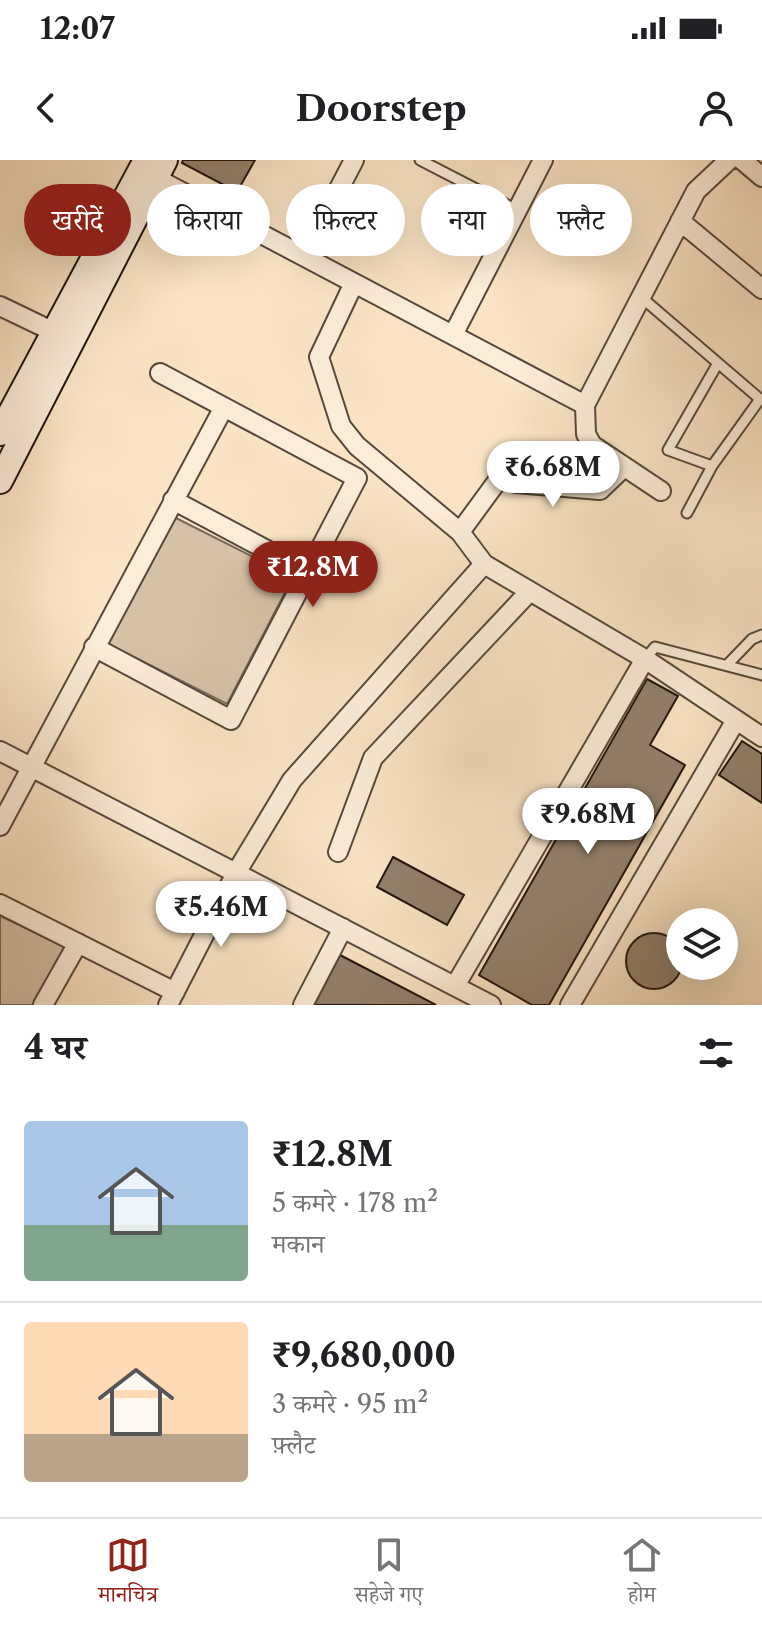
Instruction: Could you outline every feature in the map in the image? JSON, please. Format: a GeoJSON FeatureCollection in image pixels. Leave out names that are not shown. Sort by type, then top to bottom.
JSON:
{"type":"FeatureCollection","features":[{"type":"Feature","properties":{"kind":"main road"},"geometry":{"type":"LineString","coordinates":[[0,433],[54,332],[152,167]]}},
{"type":"Feature","properties":{"kind":"main road"},"geometry":{"type":"LineString","coordinates":[[2,471],[152,167]]}},
{"type":"Feature","properties":{"kind":"street"},"geometry":{"type":"LineString","coordinates":[[342,184],[354,160]]}},
{"type":"Feature","properties":{"kind":"street"},"geometry":{"type":"LineString","coordinates":[[453,335],[543,160]]}},
{"type":"Feature","properties":{"kind":"street"},"geometry":{"type":"LineString","coordinates":[[661,491],[588,440],[585,405],[696,191],[729,160]]}},
{"type":"Feature","properties":{"kind":"street"},"geometry":{"type":"LineString","coordinates":[[742,160],[762,177]]}},
{"type":"Feature","properties":{"kind":"street"},"geometry":{"type":"LineString","coordinates":[[152,167],[286,245]]}},
{"type":"Feature","properties":{"kind":"street"},"geometry":{"type":"LineString","coordinates":[[680,221],[762,289]]}},
{"type":"Feature","properties":{"kind":"street"},"geometry":{"type":"LineString","coordinates":[[304,256],[585,405]]}},
{"type":"Feature","properties":{"kind":"street"},"geometry":{"type":"LineString","coordinates":[[354,283],[319,357],[341,426],[357,446],[460,532],[484,564],[645,659],[762,737]]}},
{"type":"Feature","properties":{"kind":"street"},"geometry":{"type":"LineString","coordinates":[[0,306],[54,332]]}},
{"type":"Feature","properties":{"kind":"street"},"geometry":{"type":"LineString","coordinates":[[94,647],[231,720],[357,478],[160,373]]}},
{"type":"Feature","properties":{"kind":"street"},"geometry":{"type":"LineString","coordinates":[[0,826],[224,407]]}},
{"type":"Feature","properties":{"kind":"street"},"geometry":{"type":"LineString","coordinates":[[460,532],[501,476],[516,483],[600,490],[624,467]]}},
{"type":"Feature","properties":{"kind":"street"},"geometry":{"type":"LineString","coordinates":[[173,500],[308,572]]}},
{"type":"Feature","properties":{"kind":"street"},"geometry":{"type":"LineString","coordinates":[[0,904],[78,943],[172,998],[236,873],[292,780],[484,564]]}},
{"type":"Feature","properties":{"kind":"street"},"geometry":{"type":"LineString","coordinates":[[338,852],[373,758],[530,591]]}},
{"type":"Feature","properties":{"kind":"street"},"geometry":{"type":"LineString","coordinates":[[455,986],[645,659]]}},
{"type":"Feature","properties":{"kind":"street"},"geometry":{"type":"LineString","coordinates":[[570,1005],[736,720]]}},
{"type":"Feature","properties":{"kind":"street"},"geometry":{"type":"LineString","coordinates":[[0,751],[491,1005]]}},
{"type":"Feature","properties":{"kind":"street"},"geometry":{"type":"LineString","coordinates":[[303,1005],[343,928]]}},
{"type":"Feature","properties":{"kind":"street"},"geometry":{"type":"LineString","coordinates":[[43,1005],[78,943]]}},
{"type":"Feature","properties":{"kind":"lane"},"geometry":{"type":"LineString","coordinates":[[420,160],[517,210]]}},
{"type":"Feature","properties":{"kind":"lane"},"geometry":{"type":"LineString","coordinates":[[641,297],[760,399],[712,466],[687,513]]}},
{"type":"Feature","properties":{"kind":"lane"},"geometry":{"type":"LineString","coordinates":[[712,466],[668,450],[718,363]]}},
{"type":"Feature","properties":{"kind":"lane"},"geometry":{"type":"LineString","coordinates":[[727,665],[752,639],[762,635]]}},
{"type":"Feature","properties":{"kind":"lane"},"geometry":{"type":"LineString","coordinates":[[645,659],[655,647],[762,675]]}},
{"type":"Feature","properties":{"kind":"shaded area"},"geometry":{"type":"Polygon","coordinates":[[[174,517],[293,577],[227,704],[108,644],[174,517]]]}},
{"type":"Feature","properties":{"kind":"shaded area"},"geometry":{"type":"Polygon","coordinates":[[[0,916],[65,947],[35,1005],[0,1005],[0,916]]]}},
{"type":"Feature","properties":{"kind":"building"},"geometry":{"type":"Polygon","coordinates":[[[183,160],[255,160],[242,184],[222,184],[182,163],[183,160]]]}},
{"type":"Feature","properties":{"kind":"building"},"geometry":{"type":"Polygon","coordinates":[[[647,679],[678,696],[650,745],[685,765],[549,1005],[532,1005],[479,975],[647,679]]]}},
{"type":"Feature","properties":{"kind":"building"},"geometry":{"type":"Polygon","coordinates":[[[742,741],[762,754],[762,803],[719,775],[742,741]]]}},
{"type":"Feature","properties":{"kind":"building"},"geometry":{"type":"Polygon","coordinates":[[[393,857],[464,895],[447,925],[377,887],[393,857]]]}},
{"type":"Feature","properties":{"kind":"building"},"geometry":{"type":"Polygon","coordinates":[[[643,935],[665,935],[666,980],[675,980],[665,987],[643,987],[628,972],[628,950],[643,935]]]}},
{"type":"Feature","properties":{"kind":"building"},"geometry":{"type":"Polygon","coordinates":[[[340,955],[436,1005],[314,1005],[340,955]]]}}]}
